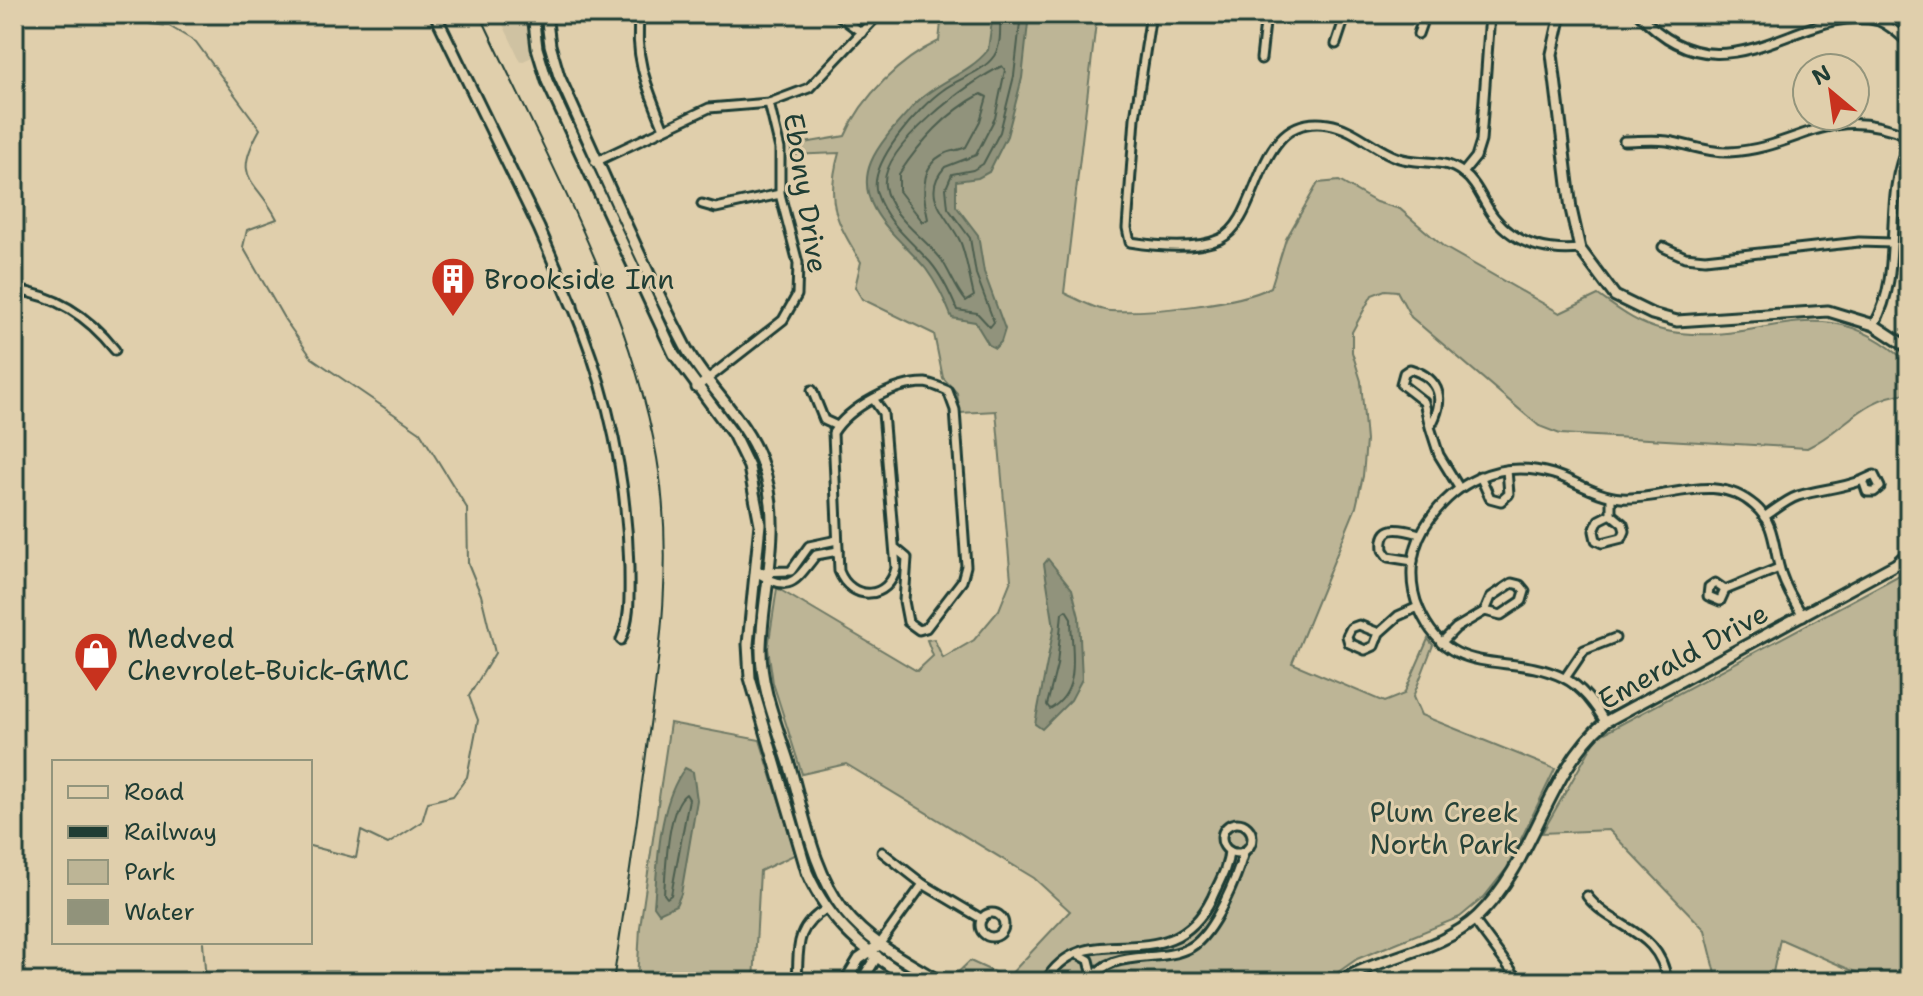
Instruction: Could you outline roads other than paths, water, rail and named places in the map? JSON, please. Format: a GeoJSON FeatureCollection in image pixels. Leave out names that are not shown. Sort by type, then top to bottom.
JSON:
{"type":"FeatureCollection","features":[{"type":"Feature","properties":{"kind":"street"},"geometry":{"type":"LineString","coordinates":[[435,14],[539,228],[572,305],[603,391],[623,480],[629,581],[628,618],[621,640]]}},
{"type":"Feature","properties":{"kind":"street"},"geometry":{"type":"LineString","coordinates":[[533,14],[543,70],[665,336],[696,388],[738,443],[753,481],[760,524],[748,644],[752,691],[803,862],[826,909],[866,952],[913,982]]}},
{"type":"Feature","properties":{"kind":"street"},"geometry":{"type":"LineString","coordinates":[[546,14],[550,45],[559,76],[681,339],[707,380],[744,427],[762,462],[773,508],[770,575],[762,634],[763,676],[816,858],[845,912],[879,945],[941,982]]}},
{"type":"Feature","properties":{"kind":"street"},"geometry":{"type":"LineString","coordinates":[[640,14],[636,38],[641,71],[664,129]]}},
{"type":"Feature","properties":{"kind":"street"},"geometry":{"type":"LineString","coordinates":[[837,14],[862,33]]}},
{"type":"Feature","properties":{"kind":"street"},"geometry":{"type":"LineString","coordinates":[[586,166],[720,105],[769,103],[809,88],[879,14]]}},
{"type":"Feature","properties":{"kind":"street"},"geometry":{"type":"LineString","coordinates":[[1151,14],[1135,118],[1127,228],[1130,242],[1195,245],[1222,239],[1243,215],[1267,154],[1287,135],[1306,125],[1327,123],[1348,130],[1400,158],[1433,161],[1463,173],[1494,217],[1511,234],[1542,249],[1580,249]]}},
{"type":"Feature","properties":{"kind":"street"},"geometry":{"type":"LineString","coordinates":[[1261,59],[1266,14]]}},
{"type":"Feature","properties":{"kind":"street"},"geometry":{"type":"LineString","coordinates":[[1336,44],[1346,14]]}},
{"type":"Feature","properties":{"kind":"street"},"geometry":{"type":"LineString","coordinates":[[1418,34],[1425,14]]}},
{"type":"Feature","properties":{"kind":"street"},"geometry":{"type":"LineString","coordinates":[[1463,173],[1476,157],[1481,141],[1490,14]]}},
{"type":"Feature","properties":{"kind":"street"},"geometry":{"type":"LineString","coordinates":[[1561,14],[1552,54],[1571,209],[1580,249],[1615,296],[1652,314],[1699,321],[1828,311],[1874,325],[1909,348]]}},
{"type":"Feature","properties":{"kind":"street"},"geometry":{"type":"LineString","coordinates":[[1639,14],[1664,35],[1701,50],[1739,50],[1829,21],[1858,17],[1881,22],[1909,43]]}},
{"type":"Feature","properties":{"kind":"street","name":"Ebony Drive"},"geometry":{"type":"LineString","coordinates":[[696,388],[783,320],[797,295],[798,263],[780,194],[780,149],[769,103]]}},
{"type":"Feature","properties":{"kind":"street"},"geometry":{"type":"LineString","coordinates":[[1624,141],[1668,141],[1726,152],[1755,147],[1824,125],[1853,121],[1885,126],[1909,136]]}},
{"type":"Feature","properties":{"kind":"street"},"geometry":{"type":"LineString","coordinates":[[1874,325],[1888,295],[1894,182],[1909,143]]}},
{"type":"Feature","properties":{"kind":"street"},"geometry":{"type":"LineString","coordinates":[[702,204],[716,208],[780,194]]}},
{"type":"Feature","properties":{"kind":"street"},"geometry":{"type":"LineString","coordinates":[[1663,247],[1685,257],[1705,259],[1859,242],[1892,243]]}},
{"type":"Feature","properties":{"kind":"street"},"geometry":{"type":"LineString","coordinates":[[14,290],[67,306],[92,323],[115,350]]}},
{"type":"Feature","properties":{"kind":"street"},"geometry":{"type":"LineString","coordinates":[[1430,427],[1441,409],[1441,396],[1433,384],[1410,369],[1404,373],[1401,384],[1424,402],[1430,427],[1439,455],[1458,486]]}},
{"type":"Feature","properties":{"kind":"street"},"geometry":{"type":"LineString","coordinates":[[874,400],[883,413],[895,548],[893,580],[882,590],[869,594],[856,593],[843,582],[838,551],[833,433],[837,426],[874,400],[907,385],[929,383],[948,391],[955,410],[966,566],[962,581],[926,628],[919,630],[908,622],[904,601],[907,558],[895,548]]}},
{"type":"Feature","properties":{"kind":"street"},"geometry":{"type":"LineString","coordinates":[[812,390],[824,420],[837,426]]}},
{"type":"Feature","properties":{"kind":"street"},"geometry":{"type":"LineString","coordinates":[[1480,476],[1490,498],[1501,501],[1509,494],[1507,470]]}},
{"type":"Feature","properties":{"kind":"street"},"geometry":{"type":"LineString","coordinates":[[1605,722],[1582,692],[1565,678],[1474,661],[1441,643],[1418,607],[1411,578],[1420,534],[1458,486],[1480,476],[1507,470],[1552,474],[1611,497],[1654,497],[1705,486],[1735,494],[1764,517],[1771,529],[1779,568],[1803,616]]}},
{"type":"Feature","properties":{"kind":"street"},"geometry":{"type":"LineString","coordinates":[[1764,517],[1794,498],[1833,491],[1863,480]]}},
{"type":"Feature","properties":{"kind":"street"},"geometry":{"type":"LineString","coordinates":[[1611,497],[1611,514]]}},
{"type":"Feature","properties":{"kind":"street"},"geometry":{"type":"LineString","coordinates":[[1611,514],[1623,524],[1623,535],[1618,540],[1599,542],[1594,536],[1596,525],[1611,514]]}},
{"type":"Feature","properties":{"kind":"street"},"geometry":{"type":"LineString","coordinates":[[1413,561],[1388,557],[1383,550],[1383,537],[1397,527],[1420,534]]}},
{"type":"Feature","properties":{"kind":"street"},"geometry":{"type":"LineString","coordinates":[[770,575],[791,571],[809,546],[837,540]]}},
{"type":"Feature","properties":{"kind":"street"},"geometry":{"type":"LineString","coordinates":[[756,572],[770,575],[785,584],[796,581],[816,555],[838,551]]}},
{"type":"Feature","properties":{"kind":"street","name":"Emerald Drive"},"geometry":{"type":"LineString","coordinates":[[1339,982],[1363,968],[1440,939],[1474,920],[1512,878],[1570,758],[1605,722],[1896,564],[1909,552]]}},
{"type":"Feature","properties":{"kind":"street"},"geometry":{"type":"LineString","coordinates":[[1725,590],[1779,568]]}},
{"type":"Feature","properties":{"kind":"street"},"geometry":{"type":"LineString","coordinates":[[1441,643],[1456,628],[1485,611],[1491,597],[1512,583],[1525,591],[1522,601],[1501,615],[1485,611]]}},
{"type":"Feature","properties":{"kind":"street"},"geometry":{"type":"LineString","coordinates":[[1379,633],[1354,625],[1348,631],[1347,640],[1370,649],[1379,633],[1398,616],[1418,607]]}},
{"type":"Feature","properties":{"kind":"street"},"geometry":{"type":"LineString","coordinates":[[1565,678],[1584,650],[1615,638]]}},
{"type":"Feature","properties":{"kind":"street"},"geometry":{"type":"LineString","coordinates":[[1045,982],[1058,964],[1075,954],[1096,948],[1167,943],[1184,935],[1201,919],[1229,864],[1229,851],[1224,845],[1223,834],[1237,823],[1251,833],[1252,843],[1244,852],[1212,925],[1194,946],[1171,956],[1110,963],[1092,979]]}},
{"type":"Feature","properties":{"kind":"street"},"geometry":{"type":"LineString","coordinates":[[1229,851],[1244,852]]}},
{"type":"Feature","properties":{"kind":"street"},"geometry":{"type":"LineString","coordinates":[[882,852],[923,884],[982,919]]}},
{"type":"Feature","properties":{"kind":"street"},"geometry":{"type":"LineString","coordinates":[[861,982],[876,958],[879,945],[923,884]]}},
{"type":"Feature","properties":{"kind":"street"},"geometry":{"type":"LineString","coordinates":[[1587,896],[1599,912],[1636,930],[1650,944],[1660,957],[1667,982]]}},
{"type":"Feature","properties":{"kind":"street"},"geometry":{"type":"LineString","coordinates":[[797,982],[801,933],[806,923],[826,909]]}},
{"type":"Feature","properties":{"kind":"street"},"geometry":{"type":"LineString","coordinates":[[1474,920],[1517,979],[1504,982]]}},
{"type":"Feature","properties":{"kind":"street"},"geometry":{"type":"LineString","coordinates":[[845,982],[866,952],[879,945]]}},
{"type":"Feature","properties":{"kind":"street"},"geometry":{"type":"LineString","coordinates":[[1075,954],[1089,960],[1092,979]]}},
{"type":"Feature","properties":{"kind":"water"},"geometry":{"type":"Polygon","coordinates":[[[993,14],[1029,14],[1022,78],[1007,136],[989,172],[978,178],[956,181],[956,206],[978,235],[984,272],[1005,329],[1001,342],[995,348],[989,345],[975,322],[952,318],[926,269],[882,222],[868,194],[867,179],[879,147],[915,104],[972,65],[988,50],[993,14]]]}},
{"type":"Feature","properties":{"kind":"water"},"geometry":{"type":"Polygon","coordinates":[[[1048,559],[1072,589],[1079,617],[1082,679],[1071,700],[1042,729],[1035,724],[1054,627],[1044,564],[1048,559]]]}},
{"type":"Feature","properties":{"kind":"water"},"geometry":{"type":"Polygon","coordinates":[[[685,768],[693,772],[697,800],[681,894],[676,905],[659,913],[654,906],[664,816],[676,782],[685,768]]]}},
{"type":"Feature","properties":{"kind":"waterway"},"geometry":{"type":"LineString","coordinates":[[142,14],[150,24],[169,26],[196,42],[260,129],[247,159],[247,169],[249,178],[277,219],[247,230],[243,247],[285,320],[312,358],[420,432],[467,508],[468,563],[481,595],[495,653],[469,696],[478,720],[467,777],[453,796],[428,802],[422,822],[388,844],[361,831],[356,858],[312,847]]}},
{"type":"Feature","properties":{"kind":"waterway"},"geometry":{"type":"LineString","coordinates":[[203,944],[206,982]]}},
{"type":"Feature","properties":{"kind":"railway"},"geometry":{"type":"LineString","coordinates":[[480,14],[558,176],[607,288],[645,401],[657,458],[665,569],[660,643],[613,982]]}},
{"type":"Feature","properties":{"kind":"place","name":"Brookside Inn"},"geometry":{"type":"Point","coordinates":[453,318]}},
{"type":"Feature","properties":{"kind":"place","name":"Medved Chevrolet-Buick-GMC"},"geometry":{"type":"Point","coordinates":[96,693]}},
{"type":"Feature","properties":{"kind":"park label","name":"Plum Creek North Park"},"geometry":{"type":"Point","coordinates":[1444,828]}}]}
